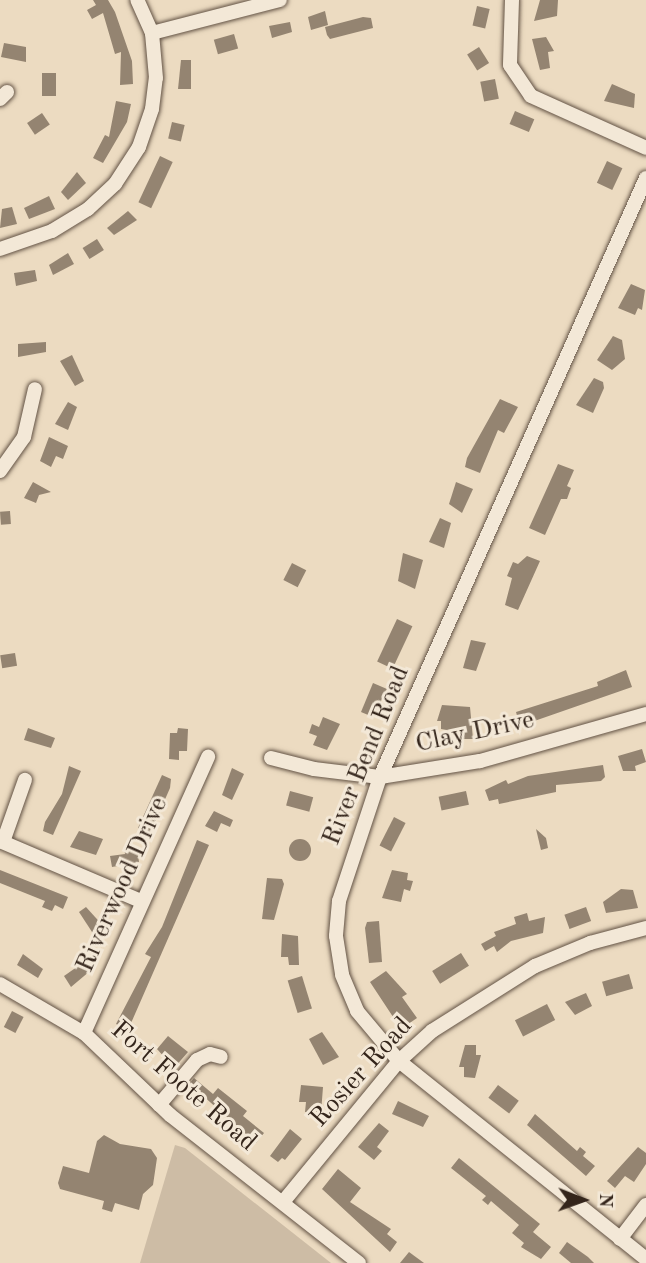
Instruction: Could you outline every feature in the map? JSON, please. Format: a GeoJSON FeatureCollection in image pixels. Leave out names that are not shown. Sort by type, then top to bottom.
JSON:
{"type":"FeatureCollection","features":[{"type":"Feature","properties":{"kind":"street"},"geometry":{"type":"LineString","coordinates":[[0,249],[73,220],[101,198],[129,164],[152,109],[156,78],[152,33],[137,0]]}},
{"type":"Feature","properties":{"kind":"street"},"geometry":{"type":"LineString","coordinates":[[152,33],[280,0]]}},
{"type":"Feature","properties":{"kind":"street"},"geometry":{"type":"LineString","coordinates":[[512,0],[510,65],[531,96],[646,148]]}},
{"type":"Feature","properties":{"kind":"street","name":"River Bend Road"},"geometry":{"type":"LineString","coordinates":[[646,178],[380,776],[339,901],[335,936],[342,975],[357,1011],[399,1061],[646,1259]]}},
{"type":"Feature","properties":{"kind":"street"},"geometry":{"type":"LineString","coordinates":[[0,471],[24,437],[35,388]]}},
{"type":"Feature","properties":{"kind":"street","name":"Clay Drive"},"geometry":{"type":"LineString","coordinates":[[271,758],[314,769],[380,776],[480,761],[646,714]]}},
{"type":"Feature","properties":{"kind":"street","name":"Riverwood Drive"},"geometry":{"type":"LineString","coordinates":[[84,1033],[141,901],[208,757]]}},
{"type":"Feature","properties":{"kind":"street"},"geometry":{"type":"LineString","coordinates":[[25,780],[1,841],[141,901]]}},
{"type":"Feature","properties":{"kind":"street","name":"Rosier Road"},"geometry":{"type":"LineString","coordinates":[[283,1202],[399,1061],[461,1009],[535,966],[590,943],[646,928]]}},
{"type":"Feature","properties":{"kind":"street","name":"Fort Foote Road"},"geometry":{"type":"LineString","coordinates":[[0,984],[84,1033],[159,1105],[359,1263]]}},
{"type":"Feature","properties":{"kind":"street"},"geometry":{"type":"LineString","coordinates":[[159,1105],[197,1060],[210,1054],[221,1057]]}},
{"type":"Feature","properties":{"kind":"street"},"geometry":{"type":"LineString","coordinates":[[620,1239],[646,1205]]}},
{"type":"Feature","properties":{"kind":"shaded area"},"geometry":{"type":"Polygon","coordinates":[[[175,1145],[185,1148],[331,1263],[140,1263],[175,1145]]]}},
{"type":"Feature","properties":{"kind":"building"},"geometry":{"type":"Polygon","coordinates":[[[93,0],[108,0],[115,12],[132,61],[133,84],[120,85],[121,52],[115,54],[103,13],[92,19],[87,10],[96,5],[93,0]]]}},
{"type":"Feature","properties":{"kind":"building"},"geometry":{"type":"Polygon","coordinates":[[[540,0],[558,0],[557,16],[534,21],[540,0]]]}},
{"type":"Feature","properties":{"kind":"building"},"geometry":{"type":"Polygon","coordinates":[[[477,6],[490,9],[485,28],[473,25],[477,6]]]}},
{"type":"Feature","properties":{"kind":"building"},"geometry":{"type":"Polygon","coordinates":[[[325,11],[328,25],[311,30],[308,17],[325,11]]]}},
{"type":"Feature","properties":{"kind":"building"},"geometry":{"type":"Polygon","coordinates":[[[363,17],[371,18],[373,28],[330,39],[327,35],[325,27],[363,17]]]}},
{"type":"Feature","properties":{"kind":"building"},"geometry":{"type":"Polygon","coordinates":[[[290,22],[292,32],[272,38],[269,26],[290,22]]]}},
{"type":"Feature","properties":{"kind":"building"},"geometry":{"type":"Polygon","coordinates":[[[234,34],[238,48],[218,54],[214,40],[234,34]]]}},
{"type":"Feature","properties":{"kind":"building"},"geometry":{"type":"Polygon","coordinates":[[[546,37],[554,51],[548,52],[550,68],[540,70],[532,39],[546,37]]]}},
{"type":"Feature","properties":{"kind":"building"},"geometry":{"type":"Polygon","coordinates":[[[4,43],[26,47],[26,62],[1,57],[4,43]]]}},
{"type":"Feature","properties":{"kind":"building"},"geometry":{"type":"Polygon","coordinates":[[[479,47],[489,63],[477,71],[467,54],[479,47]]]}},
{"type":"Feature","properties":{"kind":"building"},"geometry":{"type":"Polygon","coordinates":[[[181,60],[191,60],[191,89],[178,89],[181,60]]]}},
{"type":"Feature","properties":{"kind":"building"},"geometry":{"type":"Polygon","coordinates":[[[42,73],[56,73],[56,96],[42,96],[42,73]]]}},
{"type":"Feature","properties":{"kind":"building"},"geometry":{"type":"Polygon","coordinates":[[[495,79],[499,99],[484,101],[480,82],[495,79]]]}},
{"type":"Feature","properties":{"kind":"building"},"geometry":{"type":"Polygon","coordinates":[[[612,84],[635,94],[634,108],[604,101],[612,84]]]}},
{"type":"Feature","properties":{"kind":"building"},"geometry":{"type":"Polygon","coordinates":[[[116,101],[131,104],[127,122],[103,163],[93,158],[105,135],[109,137],[116,101]]]}},
{"type":"Feature","properties":{"kind":"building"},"geometry":{"type":"Polygon","coordinates":[[[515,111],[534,119],[529,132],[510,124],[515,111]]]}},
{"type":"Feature","properties":{"kind":"building"},"geometry":{"type":"Polygon","coordinates":[[[42,113],[50,125],[35,135],[27,123],[42,113]]]}},
{"type":"Feature","properties":{"kind":"building"},"geometry":{"type":"Polygon","coordinates":[[[172,122],[185,125],[181,141],[168,139],[172,122]]]}},
{"type":"Feature","properties":{"kind":"building"},"geometry":{"type":"Polygon","coordinates":[[[160,156],[173,162],[151,208],[138,202],[160,156]]]}},
{"type":"Feature","properties":{"kind":"building"},"geometry":{"type":"Polygon","coordinates":[[[607,161],[622,168],[612,190],[597,183],[607,161]]]}},
{"type":"Feature","properties":{"kind":"building"},"geometry":{"type":"Polygon","coordinates":[[[77,172],[86,183],[68,200],[61,192],[77,172]]]}},
{"type":"Feature","properties":{"kind":"building"},"geometry":{"type":"Polygon","coordinates":[[[49,196],[55,209],[29,219],[24,208],[49,196]]]}},
{"type":"Feature","properties":{"kind":"building"},"geometry":{"type":"Polygon","coordinates":[[[12,207],[17,224],[0,228],[2,209],[12,207]]]}},
{"type":"Feature","properties":{"kind":"building"},"geometry":{"type":"Polygon","coordinates":[[[128,211],[137,220],[114,235],[107,228],[128,211]]]}},
{"type":"Feature","properties":{"kind":"building"},"geometry":{"type":"Polygon","coordinates":[[[97,239],[104,250],[89,259],[83,248],[97,239]]]}},
{"type":"Feature","properties":{"kind":"building"},"geometry":{"type":"Polygon","coordinates":[[[68,253],[74,264],[53,275],[49,265],[68,253]]]}},
{"type":"Feature","properties":{"kind":"building"},"geometry":{"type":"Polygon","coordinates":[[[35,270],[37,281],[16,286],[14,273],[35,270]]]}},
{"type":"Feature","properties":{"kind":"building"},"geometry":{"type":"Polygon","coordinates":[[[631,284],[645,290],[642,310],[638,308],[635,315],[618,308],[631,284]]]}},
{"type":"Feature","properties":{"kind":"building"},"geometry":{"type":"Polygon","coordinates":[[[613,336],[622,340],[625,359],[612,370],[597,360],[613,336]]]}},
{"type":"Feature","properties":{"kind":"building"},"geometry":{"type":"Polygon","coordinates":[[[46,342],[46,352],[18,357],[18,344],[46,342]]]}},
{"type":"Feature","properties":{"kind":"building"},"geometry":{"type":"Polygon","coordinates":[[[72,355],[84,381],[75,386],[60,361],[72,355]]]}},
{"type":"Feature","properties":{"kind":"building"},"geometry":{"type":"Polygon","coordinates":[[[594,378],[603,382],[604,388],[593,413],[576,405],[594,378]]]}},
{"type":"Feature","properties":{"kind":"building"},"geometry":{"type":"Polygon","coordinates":[[[500,399],[518,407],[504,433],[498,430],[480,473],[465,467],[467,458],[500,399]]]}},
{"type":"Feature","properties":{"kind":"building"},"geometry":{"type":"Polygon","coordinates":[[[68,402],[77,407],[68,430],[55,424],[68,402]]]}},
{"type":"Feature","properties":{"kind":"building"},"geometry":{"type":"Polygon","coordinates":[[[49,437],[68,446],[63,459],[56,456],[51,467],[40,461],[49,437]]]}},
{"type":"Feature","properties":{"kind":"building"},"geometry":{"type":"Polygon","coordinates":[[[558,464],[574,470],[567,486],[571,488],[567,499],[561,499],[545,535],[529,528],[558,464]]]}},
{"type":"Feature","properties":{"kind":"building"},"geometry":{"type":"Polygon","coordinates":[[[33,482],[51,492],[39,495],[36,503],[24,498],[33,482]]]}},
{"type":"Feature","properties":{"kind":"building"},"geometry":{"type":"Polygon","coordinates":[[[456,482],[473,489],[462,513],[449,504],[456,482]]]}},
{"type":"Feature","properties":{"kind":"building"},"geometry":{"type":"Polygon","coordinates":[[[10,511],[11,524],[1,525],[0,512],[10,511]]]}},
{"type":"Feature","properties":{"kind":"building"},"geometry":{"type":"Polygon","coordinates":[[[440,518],[451,523],[444,548],[429,542],[440,518]]]}},
{"type":"Feature","properties":{"kind":"building"},"geometry":{"type":"Polygon","coordinates":[[[403,553],[423,560],[415,589],[398,581],[403,553]]]}},
{"type":"Feature","properties":{"kind":"building"},"geometry":{"type":"Polygon","coordinates":[[[527,556],[540,561],[518,610],[505,605],[512,578],[507,576],[513,562],[518,564],[527,556]]]}},
{"type":"Feature","properties":{"kind":"building"},"geometry":{"type":"Polygon","coordinates":[[[292,563],[306,570],[298,587],[283,580],[292,563]]]}},
{"type":"Feature","properties":{"kind":"building"},"geometry":{"type":"Polygon","coordinates":[[[397,619],[412,626],[393,669],[377,662],[397,619]]]}},
{"type":"Feature","properties":{"kind":"building"},"geometry":{"type":"Polygon","coordinates":[[[471,640],[486,643],[476,671],[463,668],[471,640]]]}},
{"type":"Feature","properties":{"kind":"building"},"geometry":{"type":"Polygon","coordinates":[[[15,653],[17,666],[2,668],[0,655],[15,653]]]}},
{"type":"Feature","properties":{"kind":"building"},"geometry":{"type":"Polygon","coordinates":[[[626,670],[632,687],[520,726],[516,712],[598,686],[597,682],[626,670]]]}},
{"type":"Feature","properties":{"kind":"building"},"geometry":{"type":"Polygon","coordinates":[[[373,683],[387,689],[373,717],[361,712],[373,683]]]}},
{"type":"Feature","properties":{"kind":"building"},"geometry":{"type":"Polygon","coordinates":[[[442,705],[470,707],[473,739],[458,739],[458,732],[441,729],[441,721],[437,721],[442,705]]]}},
{"type":"Feature","properties":{"kind":"building"},"geometry":{"type":"Polygon","coordinates":[[[323,717],[340,724],[327,750],[313,745],[317,736],[309,733],[312,724],[319,727],[323,717]]]}},
{"type":"Feature","properties":{"kind":"building"},"geometry":{"type":"Polygon","coordinates":[[[28,728],[55,738],[51,748],[24,740],[28,728]]]}},
{"type":"Feature","properties":{"kind":"building"},"geometry":{"type":"Polygon","coordinates":[[[178,728],[188,729],[187,751],[179,751],[179,760],[169,759],[170,733],[177,733],[178,728]]]}},
{"type":"Feature","properties":{"kind":"building"},"geometry":{"type":"Polygon","coordinates":[[[642,749],[646,762],[635,766],[636,771],[623,771],[618,756],[642,749]]]}},
{"type":"Feature","properties":{"kind":"building"},"geometry":{"type":"Polygon","coordinates":[[[603,765],[605,777],[601,781],[556,785],[556,792],[499,804],[498,799],[489,801],[485,790],[506,780],[508,784],[528,776],[603,765]]]}},
{"type":"Feature","properties":{"kind":"building"},"geometry":{"type":"Polygon","coordinates":[[[69,766],[81,771],[53,835],[43,831],[45,822],[62,794],[69,766]]]}},
{"type":"Feature","properties":{"kind":"building"},"geometry":{"type":"Polygon","coordinates":[[[232,768],[244,774],[232,800],[222,795],[232,768]]]}},
{"type":"Feature","properties":{"kind":"building"},"geometry":{"type":"Polygon","coordinates":[[[162,775],[171,779],[170,788],[150,834],[138,828],[162,775]]]}},
{"type":"Feature","properties":{"kind":"building"},"geometry":{"type":"Polygon","coordinates":[[[290,791],[313,797],[309,812],[286,805],[290,791]]]}},
{"type":"Feature","properties":{"kind":"building"},"geometry":{"type":"Polygon","coordinates":[[[466,791],[469,805],[442,811],[439,797],[466,791]]]}},
{"type":"Feature","properties":{"kind":"building"},"geometry":{"type":"Polygon","coordinates":[[[214,811],[233,820],[230,827],[221,823],[217,832],[205,826],[214,811]]]}},
{"type":"Feature","properties":{"kind":"building"},"geometry":{"type":"Polygon","coordinates":[[[394,817],[406,823],[391,851],[379,846],[394,817]]]}},
{"type":"Feature","properties":{"kind":"building"},"geometry":{"type":"Polygon","coordinates":[[[536,829],[546,838],[548,848],[541,850],[536,829]]]}},
{"type":"Feature","properties":{"kind":"building"},"geometry":{"type":"Polygon","coordinates":[[[79,831],[103,839],[96,855],[70,847],[79,831]]]}},
{"type":"Feature","properties":{"kind":"building"},"geometry":{"type":"Polygon","coordinates":[[[300,839],[308,842],[311,850],[308,858],[300,861],[292,858],[289,850],[292,842],[300,839]]]}},
{"type":"Feature","properties":{"kind":"building"},"geometry":{"type":"Polygon","coordinates":[[[197,840],[209,845],[128,1030],[116,1024],[151,957],[145,954],[162,927],[197,840]]]}},
{"type":"Feature","properties":{"kind":"building"},"geometry":{"type":"Polygon","coordinates":[[[124,848],[138,854],[139,862],[112,867],[110,856],[125,854],[124,848]]]}},
{"type":"Feature","properties":{"kind":"building"},"geometry":{"type":"Polygon","coordinates":[[[0,870],[68,897],[63,909],[55,905],[52,911],[42,907],[45,901],[0,883],[0,870]]]}},
{"type":"Feature","properties":{"kind":"building"},"geometry":{"type":"Polygon","coordinates":[[[392,870],[408,873],[407,880],[413,881],[410,891],[404,889],[401,902],[382,898],[392,870]]]}},
{"type":"Feature","properties":{"kind":"building"},"geometry":{"type":"Polygon","coordinates":[[[267,878],[282,879],[284,884],[274,920],[262,919],[267,878]]]}},
{"type":"Feature","properties":{"kind":"building"},"geometry":{"type":"Polygon","coordinates":[[[621,889],[633,890],[638,908],[606,913],[603,902],[621,889]]]}},
{"type":"Feature","properties":{"kind":"building"},"geometry":{"type":"Polygon","coordinates":[[[86,907],[105,928],[94,935],[79,912],[86,907]]]}},
{"type":"Feature","properties":{"kind":"building"},"geometry":{"type":"Polygon","coordinates":[[[586,907],[591,921],[570,929],[564,915],[586,907]]]}},
{"type":"Feature","properties":{"kind":"building"},"geometry":{"type":"Polygon","coordinates":[[[527,913],[529,921],[545,917],[543,933],[511,941],[497,952],[494,946],[485,951],[481,944],[496,936],[494,932],[516,924],[514,917],[527,913]]]}},
{"type":"Feature","properties":{"kind":"building"},"geometry":{"type":"Polygon","coordinates":[[[379,921],[382,962],[369,963],[365,928],[367,922],[379,921]]]}},
{"type":"Feature","properties":{"kind":"building"},"geometry":{"type":"Polygon","coordinates":[[[282,934],[298,936],[299,965],[289,965],[288,957],[281,957],[282,934]]]}},
{"type":"Feature","properties":{"kind":"building"},"geometry":{"type":"Polygon","coordinates":[[[461,953],[469,966],[440,984],[432,971],[461,953]]]}},
{"type":"Feature","properties":{"kind":"building"},"geometry":{"type":"Polygon","coordinates":[[[23,954],[43,969],[38,978],[17,965],[23,954]]]}},
{"type":"Feature","properties":{"kind":"building"},"geometry":{"type":"Polygon","coordinates":[[[84,962],[90,971],[71,987],[64,976],[84,962]]]}},
{"type":"Feature","properties":{"kind":"building"},"geometry":{"type":"Polygon","coordinates":[[[386,971],[407,994],[402,997],[417,1018],[401,1029],[370,982],[386,971]]]}},
{"type":"Feature","properties":{"kind":"building"},"geometry":{"type":"Polygon","coordinates":[[[629,974],[633,988],[606,996],[602,982],[629,974]]]}},
{"type":"Feature","properties":{"kind":"building"},"geometry":{"type":"Polygon","coordinates":[[[302,976],[312,1009],[298,1013],[288,980],[302,976]]]}},
{"type":"Feature","properties":{"kind":"building"},"geometry":{"type":"Polygon","coordinates":[[[586,993],[592,1006],[575,1015],[565,1002],[586,993]]]}},
{"type":"Feature","properties":{"kind":"building"},"geometry":{"type":"Polygon","coordinates":[[[547,1004],[555,1020],[523,1036],[515,1020],[547,1004]]]}},
{"type":"Feature","properties":{"kind":"building"},"geometry":{"type":"Polygon","coordinates":[[[12,1011],[24,1017],[15,1033],[4,1027],[12,1011]]]}},
{"type":"Feature","properties":{"kind":"building"},"geometry":{"type":"Polygon","coordinates":[[[322,1032],[339,1057],[323,1065],[309,1039],[322,1032]]]}},
{"type":"Feature","properties":{"kind":"building"},"geometry":{"type":"Polygon","coordinates":[[[168,1036],[188,1052],[174,1068],[157,1049],[168,1036]]]}},
{"type":"Feature","properties":{"kind":"building"},"geometry":{"type":"Polygon","coordinates":[[[465,1045],[476,1045],[476,1055],[481,1055],[475,1078],[464,1077],[464,1067],[459,1067],[465,1045]]]}},
{"type":"Feature","properties":{"kind":"building"},"geometry":{"type":"Polygon","coordinates":[[[194,1078],[213,1094],[218,1088],[247,1111],[243,1116],[264,1133],[256,1143],[201,1094],[198,1097],[186,1088],[194,1078]]]}},
{"type":"Feature","properties":{"kind":"building"},"geometry":{"type":"Polygon","coordinates":[[[301,1085],[323,1087],[321,1113],[305,1112],[306,1102],[299,1102],[301,1085]]]}},
{"type":"Feature","properties":{"kind":"building"},"geometry":{"type":"Polygon","coordinates":[[[498,1085],[519,1101],[509,1113],[488,1098],[498,1085]]]}},
{"type":"Feature","properties":{"kind":"building"},"geometry":{"type":"Polygon","coordinates":[[[398,1101],[429,1116],[423,1127],[392,1114],[398,1101]]]}},
{"type":"Feature","properties":{"kind":"building"},"geometry":{"type":"Polygon","coordinates":[[[535,1114],[577,1151],[580,1147],[586,1152],[583,1156],[595,1166],[586,1176],[527,1125],[535,1114]]]}},
{"type":"Feature","properties":{"kind":"building"},"geometry":{"type":"Polygon","coordinates":[[[379,1123],[389,1131],[377,1147],[382,1151],[374,1160],[358,1147],[379,1123]]]}},
{"type":"Feature","properties":{"kind":"building"},"geometry":{"type":"Polygon","coordinates":[[[290,1129],[302,1139],[285,1160],[282,1158],[278,1162],[270,1156],[290,1129]]]}},
{"type":"Feature","properties":{"kind":"building"},"geometry":{"type":"Polygon","coordinates":[[[104,1135],[120,1144],[151,1149],[157,1158],[153,1185],[143,1194],[139,1210],[115,1203],[112,1212],[102,1209],[104,1201],[60,1189],[58,1183],[63,1166],[89,1173],[97,1141],[104,1135]]]}},
{"type":"Feature","properties":{"kind":"building"},"geometry":{"type":"Polygon","coordinates":[[[638,1147],[646,1153],[646,1164],[634,1182],[625,1176],[615,1188],[607,1181],[638,1147]]]}},
{"type":"Feature","properties":{"kind":"building"},"geometry":{"type":"Polygon","coordinates":[[[459,1158],[540,1224],[533,1232],[551,1247],[541,1259],[521,1247],[524,1243],[512,1233],[519,1225],[491,1201],[488,1205],[482,1200],[486,1196],[451,1168],[459,1158]]]}},
{"type":"Feature","properties":{"kind":"building"},"geometry":{"type":"Polygon","coordinates":[[[338,1169],[361,1188],[350,1202],[391,1229],[387,1234],[397,1242],[390,1252],[322,1189],[338,1169]]]}},
{"type":"Feature","properties":{"kind":"building"},"geometry":{"type":"Polygon","coordinates":[[[567,1242],[594,1263],[571,1263],[559,1253],[567,1242]]]}},
{"type":"Feature","properties":{"kind":"building"},"geometry":{"type":"Polygon","coordinates":[[[409,1252],[424,1263],[400,1263],[409,1252]]]}}]}
